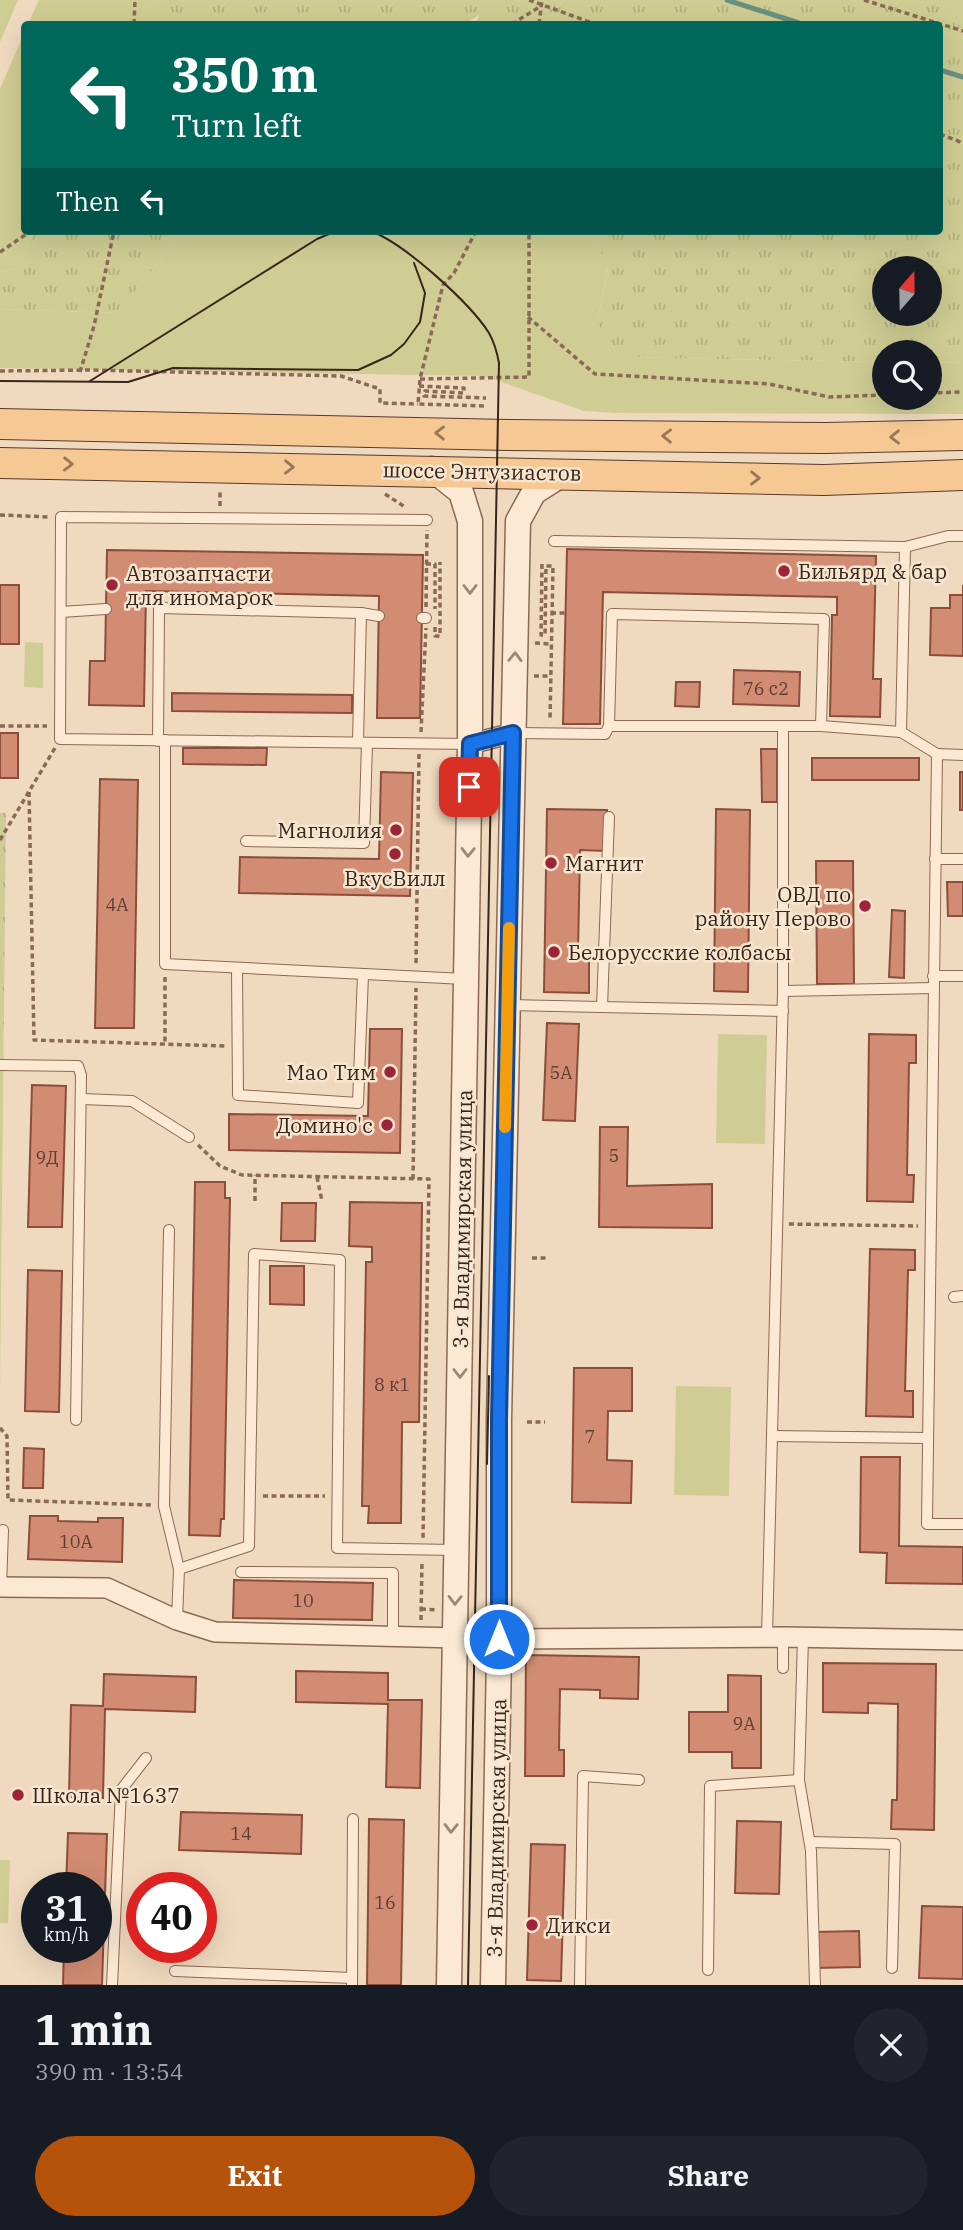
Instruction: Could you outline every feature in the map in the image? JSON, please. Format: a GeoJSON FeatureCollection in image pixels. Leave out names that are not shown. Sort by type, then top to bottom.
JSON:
{"type":"FeatureCollection","features":[{"type":"Feature","properties":{"kind":"main road","name":"шоссе Энтузиастов"},"geometry":{"type":"LineString","coordinates":[[0,424],[508,435],[825,438],[963,435]]}},
{"type":"Feature","properties":{"kind":"main road","name":"шоссе Энтузиастов"},"geometry":{"type":"LineString","coordinates":[[0,463],[432,469],[824,480],[963,475]]}},
{"type":"Feature","properties":{"kind":"street","name":"3-я Владимирская улица"},"geometry":{"type":"LineString","coordinates":[[432,469],[461,492],[470,521],[470,744],[449,1985]]}},
{"type":"Feature","properties":{"kind":"street","name":"3-я Владимирская улица"},"geometry":{"type":"LineString","coordinates":[[493,1985],[499,1639],[498,1431],[518,522],[534,492],[564,473]]}},
{"type":"Feature","properties":{"kind":"street"},"geometry":{"type":"LineString","coordinates":[[470,744],[513,733]]}},
{"type":"Feature","properties":{"kind":"street"},"geometry":{"type":"LineString","coordinates":[[1,1587],[107,1588],[177,1620],[215,1632],[499,1639],[784,1637],[963,1640]]}},
{"type":"Feature","properties":{"kind":"lane"},"geometry":{"type":"LineString","coordinates":[[427,520],[61,517],[60,739],[470,744]]}},
{"type":"Feature","properties":{"kind":"lane"},"geometry":{"type":"LineString","coordinates":[[554,541],[905,547],[948,536],[963,536]]}},
{"type":"Feature","properties":{"kind":"lane"},"geometry":{"type":"LineString","coordinates":[[901,732],[905,547]]}},
{"type":"Feature","properties":{"kind":"lane"},"geometry":{"type":"LineString","coordinates":[[146,610],[159,608],[361,613],[379,616]]}},
{"type":"Feature","properties":{"kind":"lane"},"geometry":{"type":"LineString","coordinates":[[159,608],[164,964],[465,979]]}},
{"type":"Feature","properties":{"kind":"lane"},"geometry":{"type":"LineString","coordinates":[[61,612],[106,609]]}},
{"type":"Feature","properties":{"kind":"lane"},"geometry":{"type":"LineString","coordinates":[[246,841],[364,844],[361,613]]}},
{"type":"Feature","properties":{"kind":"lane"},"geometry":{"type":"LineString","coordinates":[[513,733],[605,734],[609,726],[612,614],[824,619],[821,726]]}},
{"type":"Feature","properties":{"kind":"lane"},"geometry":{"type":"LineString","coordinates":[[609,726],[821,726],[901,732],[937,754],[963,755]]}},
{"type":"Feature","properties":{"kind":"lane"},"geometry":{"type":"LineString","coordinates":[[783,726],[783,1011],[772,1436],[784,1637],[799,1780],[810,1842],[815,1985]]}},
{"type":"Feature","properties":{"kind":"lane"},"geometry":{"type":"LineString","coordinates":[[937,754],[927,1524],[963,1524]]}},
{"type":"Feature","properties":{"kind":"lane"},"geometry":{"type":"LineString","coordinates":[[602,1007],[609,817]]}},
{"type":"Feature","properties":{"kind":"lane"},"geometry":{"type":"LineString","coordinates":[[935,859],[963,859]]}},
{"type":"Feature","properties":{"kind":"lane"},"geometry":{"type":"LineString","coordinates":[[237,968],[238,1095],[358,1103],[363,975]]}},
{"type":"Feature","properties":{"kind":"lane"},"geometry":{"type":"LineString","coordinates":[[933,976],[963,976]]}},
{"type":"Feature","properties":{"kind":"lane"},"geometry":{"type":"LineString","coordinates":[[783,992],[933,988]]}},
{"type":"Feature","properties":{"kind":"lane"},"geometry":{"type":"LineString","coordinates":[[507,1005],[602,1007],[686,1014],[783,1011]]}},
{"type":"Feature","properties":{"kind":"lane"},"geometry":{"type":"LineString","coordinates":[[0,1065],[78,1066],[82,1099],[76,1420]]}},
{"type":"Feature","properties":{"kind":"lane"},"geometry":{"type":"LineString","coordinates":[[82,1099],[132,1101],[189,1137]]}},
{"type":"Feature","properties":{"kind":"lane"},"geometry":{"type":"LineString","coordinates":[[169,1230],[164,1506],[179,1569],[177,1620]]}},
{"type":"Feature","properties":{"kind":"lane"},"geometry":{"type":"LineString","coordinates":[[179,1569],[249,1546],[254,1254],[340,1260],[337,1548],[456,1550]]}},
{"type":"Feature","properties":{"kind":"lane"},"geometry":{"type":"LineString","coordinates":[[772,1436],[928,1438]]}},
{"type":"Feature","properties":{"kind":"lane"},"geometry":{"type":"LineString","coordinates":[[1,1587],[3,1530]]}},
{"type":"Feature","properties":{"kind":"lane"},"geometry":{"type":"LineString","coordinates":[[241,1572],[393,1573],[393,1637]]}},
{"type":"Feature","properties":{"kind":"lane"},"geometry":{"type":"LineString","coordinates":[[783,1668],[784,1637]]}},
{"type":"Feature","properties":{"kind":"lane"},"geometry":{"type":"LineString","coordinates":[[112,1985],[121,1790],[146,1758]]}},
{"type":"Feature","properties":{"kind":"lane"},"geometry":{"type":"LineString","coordinates":[[580,1985],[583,1776],[639,1780]]}},
{"type":"Feature","properties":{"kind":"lane"},"geometry":{"type":"LineString","coordinates":[[708,1970],[710,1786],[799,1780]]}},
{"type":"Feature","properties":{"kind":"lane"},"geometry":{"type":"LineString","coordinates":[[175,1971],[352,1982],[353,1819]]}},
{"type":"Feature","properties":{"kind":"lane"},"geometry":{"type":"LineString","coordinates":[[810,1842],[895,1844],[892,1968]]}},
{"type":"Feature","properties":{"kind":"path"},"geometry":{"type":"LineString","coordinates":[[134,21],[135,0]]}},
{"type":"Feature","properties":{"kind":"path"},"geometry":{"type":"LineString","coordinates":[[529,0],[586,21]]}},
{"type":"Feature","properties":{"kind":"path"},"geometry":{"type":"LineString","coordinates":[[539,21],[542,0]]}},
{"type":"Feature","properties":{"kind":"path"},"geometry":{"type":"LineString","coordinates":[[864,0],[929,21]]}},
{"type":"Feature","properties":{"kind":"path"},"geometry":{"type":"LineString","coordinates":[[517,21],[541,6]]}},
{"type":"Feature","properties":{"kind":"path"},"geometry":{"type":"LineString","coordinates":[[943,26],[963,32]]}},
{"type":"Feature","properties":{"kind":"path"},"geometry":{"type":"LineString","coordinates":[[943,135],[963,143]]}},
{"type":"Feature","properties":{"kind":"path"},"geometry":{"type":"LineString","coordinates":[[0,252],[25,235]]}},
{"type":"Feature","properties":{"kind":"path"},"geometry":{"type":"LineString","coordinates":[[80,372],[94,326],[113,235]]}},
{"type":"Feature","properties":{"kind":"path"},"geometry":{"type":"LineString","coordinates":[[418,404],[420,379],[443,285],[454,273],[474,235]]}},
{"type":"Feature","properties":{"kind":"path"},"geometry":{"type":"LineString","coordinates":[[420,379],[529,377],[529,235]]}},
{"type":"Feature","properties":{"kind":"path"},"geometry":{"type":"LineString","coordinates":[[528,317],[595,374],[769,384],[829,397],[872,395]]}},
{"type":"Feature","properties":{"kind":"path"},"geometry":{"type":"LineString","coordinates":[[0,371],[341,376],[380,390],[380,403],[485,406]]}},
{"type":"Feature","properties":{"kind":"path"},"geometry":{"type":"LineString","coordinates":[[419,386],[464,388],[464,393],[425,391],[424,396],[485,398]]}},
{"type":"Feature","properties":{"kind":"path"},"geometry":{"type":"LineString","coordinates":[[942,393],[963,392]]}},
{"type":"Feature","properties":{"kind":"path"},"geometry":{"type":"LineString","coordinates":[[0,515],[61,517]]}},
{"type":"Feature","properties":{"kind":"path"},"geometry":{"type":"LineString","coordinates":[[419,757],[424,718],[427,520]]}},
{"type":"Feature","properties":{"kind":"path"},"geometry":{"type":"LineString","coordinates":[[426,564],[435,564],[435,636],[439,636],[440,562]]}},
{"type":"Feature","properties":{"kind":"path"},"geometry":{"type":"LineString","coordinates":[[542,564],[541,635],[545,635],[546,566],[553,566],[551,725]]}},
{"type":"Feature","properties":{"kind":"path"},"geometry":{"type":"LineString","coordinates":[[551,613],[565,613]]}},
{"type":"Feature","properties":{"kind":"path"},"geometry":{"type":"LineString","coordinates":[[534,676],[550,676]]}},
{"type":"Feature","properties":{"kind":"path"},"geometry":{"type":"LineString","coordinates":[[0,726],[60,726]]}},
{"type":"Feature","properties":{"kind":"path"},"geometry":{"type":"LineString","coordinates":[[0,840],[60,739]]}},
{"type":"Feature","properties":{"kind":"path"},"geometry":{"type":"LineString","coordinates":[[29,792],[34,1040],[238,1046]]}},
{"type":"Feature","properties":{"kind":"path"},"geometry":{"type":"LineString","coordinates":[[164,964],[165,1044]]}},
{"type":"Feature","properties":{"kind":"path"},"geometry":{"type":"LineString","coordinates":[[189,1137],[220,1166],[242,1175],[429,1179],[421,1637]]}},
{"type":"Feature","properties":{"kind":"path"},"geometry":{"type":"LineString","coordinates":[[255,1175],[255,1201]]}},
{"type":"Feature","properties":{"kind":"path"},"geometry":{"type":"LineString","coordinates":[[317,1177],[322,1201]]}},
{"type":"Feature","properties":{"kind":"path"},"geometry":{"type":"LineString","coordinates":[[778,1224],[930,1226]]}},
{"type":"Feature","properties":{"kind":"path"},"geometry":{"type":"LineString","coordinates":[[532,1258],[548,1258]]}},
{"type":"Feature","properties":{"kind":"path"},"geometry":{"type":"LineString","coordinates":[[527,1422],[545,1422]]}},
{"type":"Feature","properties":{"kind":"path"},"geometry":{"type":"LineString","coordinates":[[0,1428],[7,1436],[8,1500],[164,1506]]}},
{"type":"Feature","properties":{"kind":"path"},"geometry":{"type":"LineString","coordinates":[[250,1496],[338,1496]]}},
{"type":"Feature","properties":{"kind":"path"},"geometry":{"type":"LineString","coordinates":[[421,1609],[441,1610]]}},
{"type":"Feature","properties":{"kind":"green space"},"geometry":{"type":"Polygon","coordinates":[[[0,0],[18,0],[0,42],[0,0]]]}},
{"type":"Feature","properties":{"kind":"green space"},"geometry":{"type":"Polygon","coordinates":[[[39,0],[160,0],[134,21],[29,21],[39,0]]]}},
{"type":"Feature","properties":{"kind":"green space"},"geometry":{"type":"Polygon","coordinates":[[[160,0],[963,0],[963,363],[942,362],[942,340],[872,340],[872,362],[620,357],[597,324],[608,268],[594,235],[943,235],[943,21],[477,21],[479,15],[470,21],[134,21],[160,0]]]}},
{"type":"Feature","properties":{"kind":"green space"},"geometry":{"type":"Polygon","coordinates":[[[21,40],[21,235],[32,235],[18,268],[0,272],[0,89],[21,40]]]}},
{"type":"Feature","properties":{"kind":"green space"},"geometry":{"type":"Polygon","coordinates":[[[32,235],[181,235],[117,313],[0,309],[0,272],[18,268],[32,235]]]}},
{"type":"Feature","properties":{"kind":"green space"},"geometry":{"type":"Polygon","coordinates":[[[181,235],[594,235],[608,267],[597,324],[620,357],[872,362],[872,410],[942,410],[942,362],[963,363],[963,414],[616,413],[584,411],[484,376],[0,368],[0,309],[117,313],[181,235]]]}},
{"type":"Feature","properties":{"kind":"green space"},"geometry":{"type":"Polygon","coordinates":[[[25,642],[43,643],[43,688],[24,687],[25,642]]]}},
{"type":"Feature","properties":{"kind":"green space"},"geometry":{"type":"Polygon","coordinates":[[[0,813],[6,813],[0,1394],[0,813]]]}},
{"type":"Feature","properties":{"kind":"green space"},"geometry":{"type":"Polygon","coordinates":[[[718,1034],[767,1035],[765,1144],[716,1143],[718,1034]]]}},
{"type":"Feature","properties":{"kind":"green space"},"geometry":{"type":"Polygon","coordinates":[[[676,1386],[731,1387],[729,1496],[674,1495],[676,1386]]]}},
{"type":"Feature","properties":{"kind":"green space"},"geometry":{"type":"Polygon","coordinates":[[[0,1860],[10,1860],[8,1923],[0,1923],[0,1860]]]}},
{"type":"Feature","properties":{"kind":"building"},"geometry":{"type":"Polygon","coordinates":[[[567,549],[876,556],[873,679],[881,679],[880,717],[830,716],[832,615],[837,615],[837,597],[603,592],[600,724],[563,724],[567,549]]]}},
{"type":"Feature","properties":{"kind":"building"},"geometry":{"type":"Polygon","coordinates":[[[107,550],[423,555],[420,718],[377,718],[379,596],[146,591],[144,706],[89,705],[90,661],[105,661],[107,550]]]}},
{"type":"Feature","properties":{"kind":"building"},"geometry":{"type":"Polygon","coordinates":[[[0,585],[19,585],[19,644],[0,644],[0,585]]]}},
{"type":"Feature","properties":{"kind":"building"},"geometry":{"type":"Polygon","coordinates":[[[950,595],[963,595],[963,656],[930,655],[931,608],[950,608],[950,595]]]}},
{"type":"Feature","properties":{"kind":"building"},"geometry":{"type":"Polygon","coordinates":[[[734,670],[800,672],[799,706],[733,704],[734,670]]]}},
{"type":"Feature","properties":{"kind":"building"},"geometry":{"type":"Polygon","coordinates":[[[676,682],[700,682],[699,707],[675,706],[676,682]]]}},
{"type":"Feature","properties":{"kind":"building"},"geometry":{"type":"Polygon","coordinates":[[[172,693],[352,695],[352,713],[172,711],[172,693]]]}},
{"type":"Feature","properties":{"kind":"building"},"geometry":{"type":"Polygon","coordinates":[[[0,733],[18,733],[18,778],[0,778],[0,733]]]}},
{"type":"Feature","properties":{"kind":"building"},"geometry":{"type":"Polygon","coordinates":[[[183,748],[267,748],[266,765],[183,764],[183,748]]]}},
{"type":"Feature","properties":{"kind":"building"},"geometry":{"type":"Polygon","coordinates":[[[761,749],[777,749],[777,802],[762,802],[761,749]]]}},
{"type":"Feature","properties":{"kind":"building"},"geometry":{"type":"Polygon","coordinates":[[[812,758],[919,758],[919,780],[812,780],[812,758]]]}},
{"type":"Feature","properties":{"kind":"building"},"geometry":{"type":"Polygon","coordinates":[[[381,772],[413,773],[410,896],[239,893],[240,857],[379,859],[381,772]]]}},
{"type":"Feature","properties":{"kind":"building"},"geometry":{"type":"Polygon","coordinates":[[[960,772],[963,772],[963,810],[960,810],[960,772]]]}},
{"type":"Feature","properties":{"kind":"building"},"geometry":{"type":"Polygon","coordinates":[[[100,779],[138,780],[134,1028],[95,1028],[100,779]]]}},
{"type":"Feature","properties":{"kind":"building"},"geometry":{"type":"Polygon","coordinates":[[[547,809],[607,810],[606,851],[580,850],[578,954],[589,955],[589,993],[544,992],[547,809]]]}},
{"type":"Feature","properties":{"kind":"building"},"geometry":{"type":"Polygon","coordinates":[[[716,809],[750,810],[748,992],[714,991],[716,809]]]}},
{"type":"Feature","properties":{"kind":"building"},"geometry":{"type":"Polygon","coordinates":[[[816,861],[853,861],[854,984],[817,984],[816,861]]]}},
{"type":"Feature","properties":{"kind":"building"},"geometry":{"type":"Polygon","coordinates":[[[947,882],[963,882],[963,916],[948,916],[947,882]]]}},
{"type":"Feature","properties":{"kind":"building"},"geometry":{"type":"Polygon","coordinates":[[[892,910],[905,911],[904,978],[889,977],[892,910]]]}},
{"type":"Feature","properties":{"kind":"building"},"geometry":{"type":"Polygon","coordinates":[[[547,1023],[579,1024],[575,1121],[543,1120],[547,1023]]]}},
{"type":"Feature","properties":{"kind":"building"},"geometry":{"type":"Polygon","coordinates":[[[370,1029],[402,1029],[400,1153],[229,1150],[229,1114],[368,1116],[370,1029]]]}},
{"type":"Feature","properties":{"kind":"building"},"geometry":{"type":"Polygon","coordinates":[[[869,1034],[916,1035],[916,1063],[909,1063],[907,1175],[914,1175],[913,1202],[867,1201],[869,1034]]]}},
{"type":"Feature","properties":{"kind":"building"},"geometry":{"type":"Polygon","coordinates":[[[32,1085],[66,1086],[62,1227],[28,1227],[32,1085]]]}},
{"type":"Feature","properties":{"kind":"building"},"geometry":{"type":"Polygon","coordinates":[[[600,1127],[628,1127],[627,1186],[712,1184],[712,1228],[599,1227],[600,1127]]]}},
{"type":"Feature","properties":{"kind":"building"},"geometry":{"type":"Polygon","coordinates":[[[195,1182],[225,1182],[225,1198],[230,1198],[224,1519],[221,1519],[220,1536],[189,1535],[195,1182]]]}},
{"type":"Feature","properties":{"kind":"building"},"geometry":{"type":"Polygon","coordinates":[[[350,1202],[422,1203],[419,1422],[402,1422],[401,1523],[368,1523],[369,1506],[362,1506],[366,1262],[372,1262],[372,1247],[349,1246],[350,1202]]]}},
{"type":"Feature","properties":{"kind":"building"},"geometry":{"type":"Polygon","coordinates":[[[282,1203],[316,1203],[315,1241],[281,1241],[282,1203]]]}},
{"type":"Feature","properties":{"kind":"building"},"geometry":{"type":"Polygon","coordinates":[[[870,1249],[915,1250],[915,1270],[908,1270],[905,1391],[913,1391],[913,1417],[866,1416],[870,1249]]]}},
{"type":"Feature","properties":{"kind":"building"},"geometry":{"type":"Polygon","coordinates":[[[270,1266],[304,1266],[304,1305],[270,1304],[270,1266]]]}},
{"type":"Feature","properties":{"kind":"building"},"geometry":{"type":"Polygon","coordinates":[[[28,1270],[62,1271],[59,1412],[25,1411],[28,1270]]]}},
{"type":"Feature","properties":{"kind":"building"},"geometry":{"type":"Polygon","coordinates":[[[574,1368],[632,1368],[632,1411],[608,1411],[607,1460],[632,1461],[631,1503],[572,1502],[574,1368]]]}},
{"type":"Feature","properties":{"kind":"building"},"geometry":{"type":"Polygon","coordinates":[[[24,1448],[44,1449],[43,1488],[23,1488],[24,1448]]]}},
{"type":"Feature","properties":{"kind":"building"},"geometry":{"type":"Polygon","coordinates":[[[861,1457],[900,1457],[899,1546],[963,1547],[963,1584],[886,1583],[887,1553],[860,1552],[861,1457]]]}},
{"type":"Feature","properties":{"kind":"building"},"geometry":{"type":"Polygon","coordinates":[[[30,1516],[58,1516],[58,1521],[98,1522],[98,1518],[123,1518],[122,1562],[28,1559],[30,1516]]]}},
{"type":"Feature","properties":{"kind":"building"},"geometry":{"type":"Polygon","coordinates":[[[234,1580],[373,1583],[372,1620],[233,1618],[234,1580]]]}},
{"type":"Feature","properties":{"kind":"building"},"geometry":{"type":"Polygon","coordinates":[[[526,1655],[639,1657],[638,1699],[600,1698],[600,1690],[560,1689],[559,1750],[564,1750],[564,1776],[525,1776],[526,1655]]]}},
{"type":"Feature","properties":{"kind":"building"},"geometry":{"type":"Polygon","coordinates":[[[823,1663],[936,1664],[934,1830],[891,1829],[892,1800],[897,1800],[898,1704],[868,1703],[868,1713],[823,1712],[823,1663]]]}},
{"type":"Feature","properties":{"kind":"building"},"geometry":{"type":"Polygon","coordinates":[[[296,1671],[388,1673],[388,1700],[422,1700],[420,1788],[386,1787],[388,1704],[296,1702],[296,1671]]]}},
{"type":"Feature","properties":{"kind":"building"},"geometry":{"type":"Polygon","coordinates":[[[104,1674],[196,1677],[195,1712],[105,1709],[103,1798],[69,1797],[71,1705],[103,1706],[104,1674]]]}},
{"type":"Feature","properties":{"kind":"building"},"geometry":{"type":"Polygon","coordinates":[[[728,1675],[761,1676],[761,1768],[732,1768],[732,1752],[689,1752],[689,1712],[728,1712],[728,1675]]]}},
{"type":"Feature","properties":{"kind":"building"},"geometry":{"type":"Polygon","coordinates":[[[181,1812],[302,1815],[301,1854],[179,1850],[181,1812]]]}},
{"type":"Feature","properties":{"kind":"building"},"geometry":{"type":"Polygon","coordinates":[[[369,1819],[404,1820],[401,1985],[367,1985],[369,1819]]]}},
{"type":"Feature","properties":{"kind":"building"},"geometry":{"type":"Polygon","coordinates":[[[737,1821],[781,1822],[779,1894],[735,1893],[737,1821]]]}},
{"type":"Feature","properties":{"kind":"building"},"geometry":{"type":"Polygon","coordinates":[[[68,1833],[107,1834],[106,1872],[67,1872],[68,1833]]]}},
{"type":"Feature","properties":{"kind":"building"},"geometry":{"type":"Polygon","coordinates":[[[531,1844],[565,1845],[561,1981],[527,1980],[531,1844]]]}},
{"type":"Feature","properties":{"kind":"building"},"geometry":{"type":"Polygon","coordinates":[[[922,1906],[963,1907],[963,1979],[919,1978],[922,1906]]]}},
{"type":"Feature","properties":{"kind":"building"},"geometry":{"type":"Polygon","coordinates":[[[859,1931],[860,1967],[815,1968],[814,1932],[859,1931]]]}},
{"type":"Feature","properties":{"kind":"building"},"geometry":{"type":"Polygon","coordinates":[[[64,1963],[103,1963],[102,1985],[63,1985],[64,1963]]]}},
{"type":"Feature","properties":{"kind":"waterway"},"geometry":{"type":"LineString","coordinates":[[727,0],[793,21]]}},
{"type":"Feature","properties":{"kind":"waterway"},"geometry":{"type":"LineString","coordinates":[[943,71],[963,77]]}},
{"type":"Feature","properties":{"kind":"tram line"},"geometry":{"type":"LineString","coordinates":[[90,381],[326,235]]}},
{"type":"Feature","properties":{"kind":"tram line"},"geometry":{"type":"LineString","coordinates":[[379,235],[417,260],[467,306],[489,333],[499,363],[468,1985]]}},
{"type":"Feature","properties":{"kind":"tram line"},"geometry":{"type":"LineString","coordinates":[[0,381],[128,382],[173,368],[358,370],[391,355],[404,344],[420,322],[425,293],[414,263]]}},
{"type":"Feature","properties":{"kind":"tram line"},"geometry":{"type":"LineString","coordinates":[[487,1464],[489,1376]]}},
{"type":"Feature","properties":{"kind":"slow traffic"},"geometry":{"type":"LineString","coordinates":[[505,1127],[509,928]]}},
{"type":"Feature","properties":{"kind":"place","name":"Бильярд & бар"},"geometry":{"type":"Point","coordinates":[784,571]}},
{"type":"Feature","properties":{"kind":"place","name":"Автозапчасти для иномарок"},"geometry":{"type":"Point","coordinates":[112,585]}},
{"type":"Feature","properties":{"kind":"place","name":"Магнолия"},"geometry":{"type":"Point","coordinates":[396,830]}},
{"type":"Feature","properties":{"kind":"place","name":"ВкусВилл"},"geometry":{"type":"Point","coordinates":[395,854]}},
{"type":"Feature","properties":{"kind":"place","name":"Магнит"},"geometry":{"type":"Point","coordinates":[551,863]}},
{"type":"Feature","properties":{"kind":"place","name":"ОВД по району Перово"},"geometry":{"type":"Point","coordinates":[865,906]}},
{"type":"Feature","properties":{"kind":"place","name":"Белорусские колбасы"},"geometry":{"type":"Point","coordinates":[554,952]}},
{"type":"Feature","properties":{"kind":"place","name":"Мао Тим"},"geometry":{"type":"Point","coordinates":[390,1072]}},
{"type":"Feature","properties":{"kind":"place","name":"Домино'c"},"geometry":{"type":"Point","coordinates":[387,1125]}},
{"type":"Feature","properties":{"kind":"place","name":"Школа №1637"},"geometry":{"type":"Point","coordinates":[18,1795]}},
{"type":"Feature","properties":{"kind":"place","name":"Дикси"},"geometry":{"type":"Point","coordinates":[532,1925]}},
{"type":"Feature","properties":{"kind":"route"},"geometry":{"type":"LineString","coordinates":[[469,787],[470,744],[513,733],[499,1420],[499,1639]]}}]}
